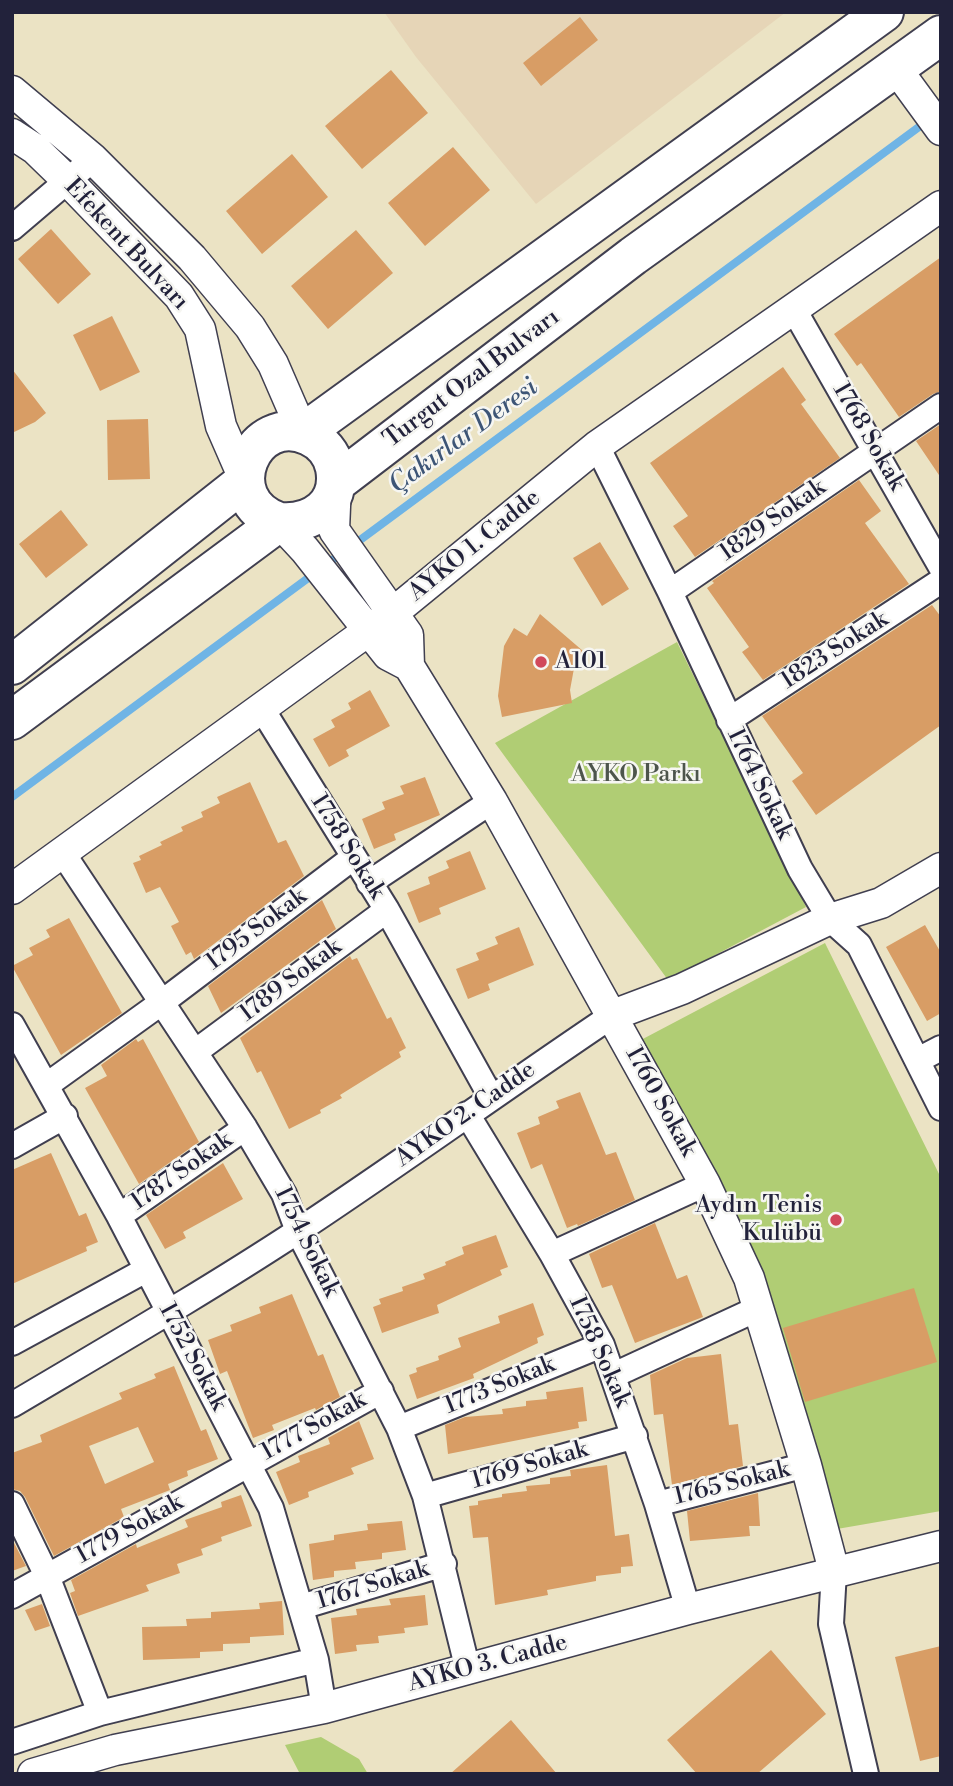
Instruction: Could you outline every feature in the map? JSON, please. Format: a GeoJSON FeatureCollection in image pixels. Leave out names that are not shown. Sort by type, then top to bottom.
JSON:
{"type":"FeatureCollection","features":[{"type":"Feature","properties":{"kind":"main road"},"geometry":{"type":"LineString","coordinates":[[303,433],[884,12]]}},
{"type":"Feature","properties":{"kind":"main road","name":"Turgut Ozal Bulvarı"},"geometry":{"type":"LineString","coordinates":[[12,720],[279,522],[306,520],[318,514],[328,504],[336,483],[633,256],[941,35]]}},
{"type":"Feature","properties":{"kind":"main road"},"geometry":{"type":"LineString","coordinates":[[12,665],[244,481],[247,462],[264,440],[289,432],[303,433],[316,439],[327,450],[334,463],[336,483]]}},
{"type":"Feature","properties":{"kind":"main road","name":"Efekent Bulvarı"},"geometry":{"type":"LineString","coordinates":[[244,481],[253,504],[264,515],[279,522]]}},
{"type":"Feature","properties":{"kind":"street"},"geometry":{"type":"LineString","coordinates":[[895,67],[941,130]]}},
{"type":"Feature","properties":{"kind":"street"},"geometry":{"type":"LineString","coordinates":[[12,91],[93,159],[192,258],[250,327],[273,363],[303,433]]}},
{"type":"Feature","properties":{"kind":"street","name":"Efekent Bulvarı"},"geometry":{"type":"LineString","coordinates":[[12,134],[35,149],[68,181],[179,296],[200,329],[221,426],[244,481]]}},
{"type":"Feature","properties":{"kind":"street"},"geometry":{"type":"LineString","coordinates":[[12,229],[93,159]]}},
{"type":"Feature","properties":{"kind":"street","name":"AYKO 1. Cadde"},"geometry":{"type":"LineString","coordinates":[[12,889],[394,612],[597,446],[941,206]]}},
{"type":"Feature","properties":{"kind":"street","name":"1768 Sokak"},"geometry":{"type":"LineString","coordinates":[[793,308],[941,567]]}},
{"type":"Feature","properties":{"kind":"street","name":"1829 Sokak"},"geometry":{"type":"LineString","coordinates":[[670,593],[941,406]]}},
{"type":"Feature","properties":{"kind":"street","name":"1764 Sokak"},"geometry":{"type":"LineString","coordinates":[[597,446],[670,593],[800,869],[830,919],[859,945],[941,1108]]}},
{"type":"Feature","properties":{"kind":"street"},"geometry":{"type":"LineString","coordinates":[[279,522],[334,585],[388,655],[409,666],[408,635],[334,530],[336,483]]}},
{"type":"Feature","properties":{"kind":"street","name":"1823 Sokak"},"geometry":{"type":"LineString","coordinates":[[729,720],[941,581]]}},
{"type":"Feature","properties":{"kind":"street","name":"1760 Sokak"},"geometry":{"type":"LineString","coordinates":[[409,666],[492,801],[705,1184],[749,1278],[806,1465],[834,1571]]}},
{"type":"Feature","properties":{"kind":"street","name":"1758 Sokak"},"geometry":{"type":"LineString","coordinates":[[262,709],[387,910],[491,1097]]}},
{"type":"Feature","properties":{"kind":"street"},"geometry":{"type":"LineString","coordinates":[[369,883],[492,801]]}},
{"type":"Feature","properties":{"kind":"street","name":"1754 Sokak"},"geometry":{"type":"LineString","coordinates":[[62,852],[245,1128],[284,1194],[298,1231],[399,1428],[425,1496],[444,1564],[468,1670]]}},
{"type":"Feature","properties":{"kind":"street","name":"1795 Sokak"},"geometry":{"type":"LineString","coordinates":[[47,1085],[161,1003],[354,857]]}},
{"type":"Feature","properties":{"kind":"street","name":"AYKO 2. Cadde"},"geometry":{"type":"LineString","coordinates":[[12,1405],[168,1313],[298,1231],[613,1015],[682,989],[830,919],[881,903],[941,868]]}},
{"type":"Feature","properties":{"kind":"street","name":"1789 Sokak"},"geometry":{"type":"LineString","coordinates":[[195,1052],[387,910]]}},
{"type":"Feature","properties":{"kind":"street","name":"1752 Sokak"},"geometry":{"type":"LineString","coordinates":[[12,1025],[119,1216],[271,1508],[316,1660],[324,1708]]}},
{"type":"Feature","properties":{"kind":"street"},"geometry":{"type":"LineString","coordinates":[[918,1060],[941,1048]]}},
{"type":"Feature","properties":{"kind":"street","name":"1758 Sokak"},"geometry":{"type":"LineString","coordinates":[[467,1114],[552,1254],[602,1345],[635,1436],[688,1609]]}},
{"type":"Feature","properties":{"kind":"street"},"geometry":{"type":"LineString","coordinates":[[12,1146],[65,1116]]}},
{"type":"Feature","properties":{"kind":"street","name":"1787 Sokak"},"geometry":{"type":"LineString","coordinates":[[119,1216],[245,1128]]}},
{"type":"Feature","properties":{"kind":"street"},"geometry":{"type":"LineString","coordinates":[[552,1254],[705,1184]]}},
{"type":"Feature","properties":{"kind":"street"},"geometry":{"type":"LineString","coordinates":[[12,1343],[146,1270]]}},
{"type":"Feature","properties":{"kind":"street"},"geometry":{"type":"LineString","coordinates":[[614,1375],[759,1308]]}},
{"type":"Feature","properties":{"kind":"street","name":"1773 Sokak"},"geometry":{"type":"LineString","coordinates":[[399,1428],[602,1345]]}},
{"type":"Feature","properties":{"kind":"street","name":"1777 Sokak"},"geometry":{"type":"LineString","coordinates":[[248,1464],[381,1391]]}},
{"type":"Feature","properties":{"kind":"street","name":"1769 Sokak"},"geometry":{"type":"LineString","coordinates":[[425,1496],[635,1436]]}},
{"type":"Feature","properties":{"kind":"street","name":"1779 Sokak"},"geometry":{"type":"LineString","coordinates":[[12,1596],[248,1464]]}},
{"type":"Feature","properties":{"kind":"street","name":"1765 Sokak"},"geometry":{"type":"LineString","coordinates":[[657,1504],[806,1465]]}},
{"type":"Feature","properties":{"kind":"street"},"geometry":{"type":"LineString","coordinates":[[12,1504],[47,1576],[100,1713]]}},
{"type":"Feature","properties":{"kind":"street","name":"AYKO 3. Cadde"},"geometry":{"type":"LineString","coordinates":[[33,1774],[115,1750],[324,1708],[688,1609],[941,1546]]}},
{"type":"Feature","properties":{"kind":"street","name":"1767 Sokak"},"geometry":{"type":"LineString","coordinates":[[301,1607],[444,1564]]}},
{"type":"Feature","properties":{"kind":"street"},"geometry":{"type":"LineString","coordinates":[[834,1571],[831,1624],[866,1774]]}},
{"type":"Feature","properties":{"kind":"street"},"geometry":{"type":"LineString","coordinates":[[12,1742],[100,1713],[316,1660]]}},
{"type":"Feature","properties":{"kind":"shaded area"},"geometry":{"type":"Polygon","coordinates":[[[384,12],[786,12],[536,204],[416,57],[384,12]]]}},
{"type":"Feature","properties":{"kind":"green space","name":"AYKO Parkı"},"geometry":{"type":"Polygon","coordinates":[[[677,642],[806,907],[668,980],[495,743],[677,642]]]}},
{"type":"Feature","properties":{"kind":"green space","name":"Aydın Tenis Kulübü"},"geometry":{"type":"Polygon","coordinates":[[[825,943],[941,1178],[941,1511],[837,1529],[639,1041],[825,943]]]}},
{"type":"Feature","properties":{"kind":"green space"},"geometry":{"type":"Polygon","coordinates":[[[321,1737],[359,1759],[368,1774],[300,1774],[285,1745],[321,1737]]]}},
{"type":"Feature","properties":{"kind":"building"},"geometry":{"type":"Polygon","coordinates":[[[580,17],[598,40],[541,86],[523,63],[580,17]]]}},
{"type":"Feature","properties":{"kind":"building"},"geometry":{"type":"Polygon","coordinates":[[[391,70],[428,113],[362,169],[325,126],[391,70]]]}},
{"type":"Feature","properties":{"kind":"building"},"geometry":{"type":"Polygon","coordinates":[[[453,147],[490,190],[425,246],[388,203],[453,147]]]}},
{"type":"Feature","properties":{"kind":"building"},"geometry":{"type":"Polygon","coordinates":[[[292,154],[328,197],[262,254],[226,211],[292,154]]]}},
{"type":"Feature","properties":{"kind":"building"},"geometry":{"type":"Polygon","coordinates":[[[51,229],[91,274],[58,304],[18,259],[51,229]]]}},
{"type":"Feature","properties":{"kind":"building"},"geometry":{"type":"Polygon","coordinates":[[[356,230],[393,273],[328,329],[291,286],[356,230]]]}},
{"type":"Feature","properties":{"kind":"building"},"geometry":{"type":"Polygon","coordinates":[[[941,257],[941,391],[899,417],[861,363],[857,366],[834,334],[941,257]]]}},
{"type":"Feature","properties":{"kind":"building"},"geometry":{"type":"Polygon","coordinates":[[[112,316],[140,372],[100,391],[73,335],[112,316]]]}},
{"type":"Feature","properties":{"kind":"building"},"geometry":{"type":"Polygon","coordinates":[[[783,367],[806,400],[801,404],[840,458],[695,557],[673,526],[688,516],[650,463],[783,367]]]}},
{"type":"Feature","properties":{"kind":"building"},"geometry":{"type":"Polygon","coordinates":[[[12,369],[46,413],[35,422],[12,433],[12,369]]]}},
{"type":"Feature","properties":{"kind":"building"},"geometry":{"type":"Polygon","coordinates":[[[148,419],[150,479],[108,480],[107,420],[148,419]]]}},
{"type":"Feature","properties":{"kind":"building"},"geometry":{"type":"Polygon","coordinates":[[[941,424],[941,478],[916,441],[941,424]]]}},
{"type":"Feature","properties":{"kind":"building"},"geometry":{"type":"Polygon","coordinates":[[[859,480],[881,511],[865,523],[909,584],[763,680],[742,652],[749,647],[707,588],[714,583],[712,581],[859,480]]]}},
{"type":"Feature","properties":{"kind":"building"},"geometry":{"type":"Polygon","coordinates":[[[61,510],[88,545],[46,578],[19,544],[61,510]]]}},
{"type":"Feature","properties":{"kind":"building"},"geometry":{"type":"Polygon","coordinates":[[[600,542],[629,589],[602,606],[573,558],[600,542]]]}},
{"type":"Feature","properties":{"kind":"building"},"geometry":{"type":"Polygon","coordinates":[[[932,605],[941,617],[941,725],[816,815],[792,781],[803,773],[762,716],[932,605]]]}},
{"type":"Feature","properties":{"kind":"building"},"geometry":{"type":"Polygon","coordinates":[[[540,614],[583,651],[575,663],[570,690],[572,703],[502,717],[498,696],[504,646],[514,628],[527,636],[540,614]]]}},
{"type":"Feature","properties":{"kind":"building"},"geometry":{"type":"Polygon","coordinates":[[[370,690],[390,726],[346,750],[349,756],[329,767],[313,739],[335,727],[331,720],[351,709],[348,703],[370,690]]]}},
{"type":"Feature","properties":{"kind":"building"},"geometry":{"type":"Polygon","coordinates":[[[425,777],[440,815],[394,834],[396,840],[374,849],[362,819],[385,809],[382,802],[404,794],[400,786],[425,777]]]}},
{"type":"Feature","properties":{"kind":"building"},"geometry":{"type":"Polygon","coordinates":[[[250,782],[278,843],[286,840],[304,876],[194,959],[191,952],[186,955],[171,926],[179,922],[160,887],[146,893],[133,863],[141,860],[139,856],[162,845],[160,842],[183,831],[181,827],[203,817],[201,812],[220,803],[217,797],[250,782]]]}},
{"type":"Feature","properties":{"kind":"building"},"geometry":{"type":"Polygon","coordinates":[[[470,851],[486,889],[439,908],[441,914],[419,923],[407,893],[430,884],[428,877],[449,868],[446,861],[470,851]]]}},
{"type":"Feature","properties":{"kind":"building"},"geometry":{"type":"Polygon","coordinates":[[[322,900],[336,929],[221,1013],[208,986],[322,900]]]}},
{"type":"Feature","properties":{"kind":"building"},"geometry":{"type":"Polygon","coordinates":[[[69,918],[122,1013],[61,1055],[12,966],[33,955],[29,948],[50,937],[46,930],[69,918]]]}},
{"type":"Feature","properties":{"kind":"building"},"geometry":{"type":"Polygon","coordinates":[[[925,925],[941,953],[941,1013],[927,1021],[886,947],[925,925]]]}},
{"type":"Feature","properties":{"kind":"building"},"geometry":{"type":"Polygon","coordinates":[[[519,927],[534,965],[488,984],[490,990],[468,999],[456,969],[479,960],[476,953],[498,944],[495,937],[519,927]]]}},
{"type":"Feature","properties":{"kind":"building"},"geometry":{"type":"Polygon","coordinates":[[[350,956],[352,960],[357,958],[387,1019],[391,1017],[406,1048],[399,1052],[401,1057],[340,1095],[342,1098],[320,1110],[321,1113],[289,1129],[261,1071],[257,1073],[240,1038],[350,956]]]}},
{"type":"Feature","properties":{"kind":"building"},"geometry":{"type":"Polygon","coordinates":[[[136,1039],[138,1042],[143,1039],[199,1142],[139,1184],[85,1088],[107,1076],[101,1065],[136,1039]]]}},
{"type":"Feature","properties":{"kind":"building"},"geometry":{"type":"Polygon","coordinates":[[[580,1092],[606,1155],[616,1152],[635,1200],[578,1226],[577,1224],[567,1228],[542,1164],[531,1169],[517,1133],[540,1124],[538,1117],[559,1108],[556,1101],[580,1092]]]}},
{"type":"Feature","properties":{"kind":"building"},"geometry":{"type":"Polygon","coordinates":[[[51,1153],[79,1216],[86,1213],[98,1242],[86,1247],[87,1251],[12,1284],[12,1170],[51,1153]]]}},
{"type":"Feature","properties":{"kind":"building"},"geometry":{"type":"Polygon","coordinates":[[[223,1163],[243,1199],[183,1232],[186,1238],[165,1249],[146,1215],[223,1163]]]}},
{"type":"Feature","properties":{"kind":"building"},"geometry":{"type":"Polygon","coordinates":[[[655,1223],[677,1279],[687,1275],[703,1317],[635,1343],[612,1285],[602,1288],[589,1254],[655,1223]]]}},
{"type":"Feature","properties":{"kind":"building"},"geometry":{"type":"Polygon","coordinates":[[[496,1235],[508,1267],[500,1270],[502,1275],[437,1305],[439,1313],[382,1333],[373,1307],[381,1304],[379,1299],[403,1291],[402,1287],[425,1279],[423,1274],[464,1254],[462,1247],[496,1235]]]}},
{"type":"Feature","properties":{"kind":"building"},"geometry":{"type":"Polygon","coordinates":[[[914,1288],[937,1362],[805,1402],[783,1328],[914,1288]]]}},
{"type":"Feature","properties":{"kind":"building"},"geometry":{"type":"Polygon","coordinates":[[[292,1294],[318,1356],[323,1354],[340,1397],[316,1410],[315,1408],[272,1425],[274,1430],[253,1438],[227,1371],[220,1374],[208,1340],[232,1331],[230,1325],[261,1313],[259,1307],[292,1294]]]}},
{"type":"Feature","properties":{"kind":"building"},"geometry":{"type":"Polygon","coordinates":[[[533,1303],[544,1335],[537,1338],[538,1343],[473,1374],[474,1378],[417,1399],[409,1375],[417,1372],[416,1368],[439,1360],[438,1356],[461,1347],[458,1338],[500,1323],[498,1316],[533,1303]]]}},
{"type":"Feature","properties":{"kind":"building"},"geometry":{"type":"Polygon","coordinates":[[[721,1354],[729,1425],[738,1424],[743,1466],[672,1485],[663,1414],[654,1415],[650,1375],[687,1358],[721,1354]]]}},
{"type":"Feature","properties":{"kind":"building"},"geometry":{"type":"Polygon","coordinates":[[[174,1366],[201,1431],[206,1429],[218,1459],[187,1471],[188,1476],[168,1484],[170,1490],[121,1509],[124,1517],[54,1556],[25,1497],[20,1491],[12,1489],[12,1453],[42,1442],[40,1435],[122,1399],[119,1393],[156,1378],[154,1374],[174,1366]],[[138,1427],[89,1446],[105,1484],[154,1462],[138,1427]]]}},
{"type":"Feature","properties":{"kind":"building"},"geometry":{"type":"Polygon","coordinates":[[[583,1387],[587,1421],[578,1422],[579,1428],[448,1454],[445,1425],[465,1417],[503,1414],[502,1409],[526,1406],[526,1401],[547,1399],[546,1392],[583,1387]]]}},
{"type":"Feature","properties":{"kind":"building"},"geometry":{"type":"Polygon","coordinates":[[[359,1421],[374,1459],[351,1468],[354,1474],[308,1492],[309,1497],[289,1505],[276,1472],[300,1462],[298,1456],[330,1444],[328,1438],[359,1421]]]}},
{"type":"Feature","properties":{"kind":"building"},"geometry":{"type":"Polygon","coordinates":[[[607,1465],[615,1536],[629,1534],[633,1566],[621,1567],[621,1573],[596,1576],[596,1581],[547,1590],[548,1595],[495,1605],[488,1537],[473,1538],[469,1506],[478,1505],[478,1501],[502,1497],[502,1494],[527,1491],[526,1486],[550,1484],[550,1478],[571,1476],[570,1470],[607,1465]]]}},
{"type":"Feature","properties":{"kind":"building"},"geometry":{"type":"Polygon","coordinates":[[[758,1493],[760,1526],[749,1526],[750,1536],[690,1541],[687,1511],[758,1493]]]}},
{"type":"Feature","properties":{"kind":"building"},"geometry":{"type":"Polygon","coordinates":[[[241,1495],[252,1526],[221,1537],[222,1541],[201,1549],[203,1555],[177,1564],[180,1573],[146,1585],[149,1591],[78,1616],[70,1593],[75,1591],[71,1580],[136,1544],[137,1548],[188,1527],[185,1520],[222,1507],[221,1502],[241,1495]]]}},
{"type":"Feature","properties":{"kind":"building"},"geometry":{"type":"Polygon","coordinates":[[[402,1521],[406,1550],[382,1553],[382,1559],[355,1562],[356,1569],[334,1571],[334,1577],[313,1580],[309,1544],[334,1540],[334,1535],[368,1530],[367,1524],[402,1521]]]}},
{"type":"Feature","properties":{"kind":"building"},"geometry":{"type":"Polygon","coordinates":[[[12,1539],[26,1566],[12,1571],[12,1539]]]}},
{"type":"Feature","properties":{"kind":"building"},"geometry":{"type":"Polygon","coordinates":[[[425,1595],[428,1625],[404,1628],[405,1633],[378,1636],[379,1643],[356,1645],[357,1651],[335,1654],[331,1618],[357,1615],[356,1609],[391,1605],[389,1599],[425,1595]]]}},
{"type":"Feature","properties":{"kind":"building"},"geometry":{"type":"Polygon","coordinates":[[[282,1601],[284,1635],[250,1637],[250,1643],[223,1644],[223,1651],[200,1652],[200,1658],[143,1660],[142,1627],[187,1626],[186,1619],[211,1618],[211,1612],[260,1609],[259,1603],[282,1601]]]}},
{"type":"Feature","properties":{"kind":"building"},"geometry":{"type":"Polygon","coordinates":[[[42,1604],[50,1626],[35,1631],[25,1610],[42,1604]]]}},
{"type":"Feature","properties":{"kind":"building"},"geometry":{"type":"Polygon","coordinates":[[[941,1646],[941,1756],[920,1761],[895,1657],[941,1646]]]}},
{"type":"Feature","properties":{"kind":"building"},"geometry":{"type":"Polygon","coordinates":[[[771,1650],[826,1714],[757,1774],[697,1774],[667,1740],[771,1650]]]}},
{"type":"Feature","properties":{"kind":"building"},"geometry":{"type":"Polygon","coordinates":[[[511,1720],[557,1774],[450,1774],[511,1720]]]}},
{"type":"Feature","properties":{"kind":"waterway","name":"Çakırlar Deresi"},"geometry":{"type":"LineString","coordinates":[[352,546],[927,121]]}},
{"type":"Feature","properties":{"kind":"waterway","name":"Çakırlar Deresi"},"geometry":{"type":"LineString","coordinates":[[12,797],[342,553]]}},
{"type":"Feature","properties":{"kind":"place","name":"A101"},"geometry":{"type":"Point","coordinates":[541,662]}},
{"type":"Feature","properties":{"kind":"place","name":"Aydın Tenis Kulübü"},"geometry":{"type":"Point","coordinates":[836,1220]}}]}
